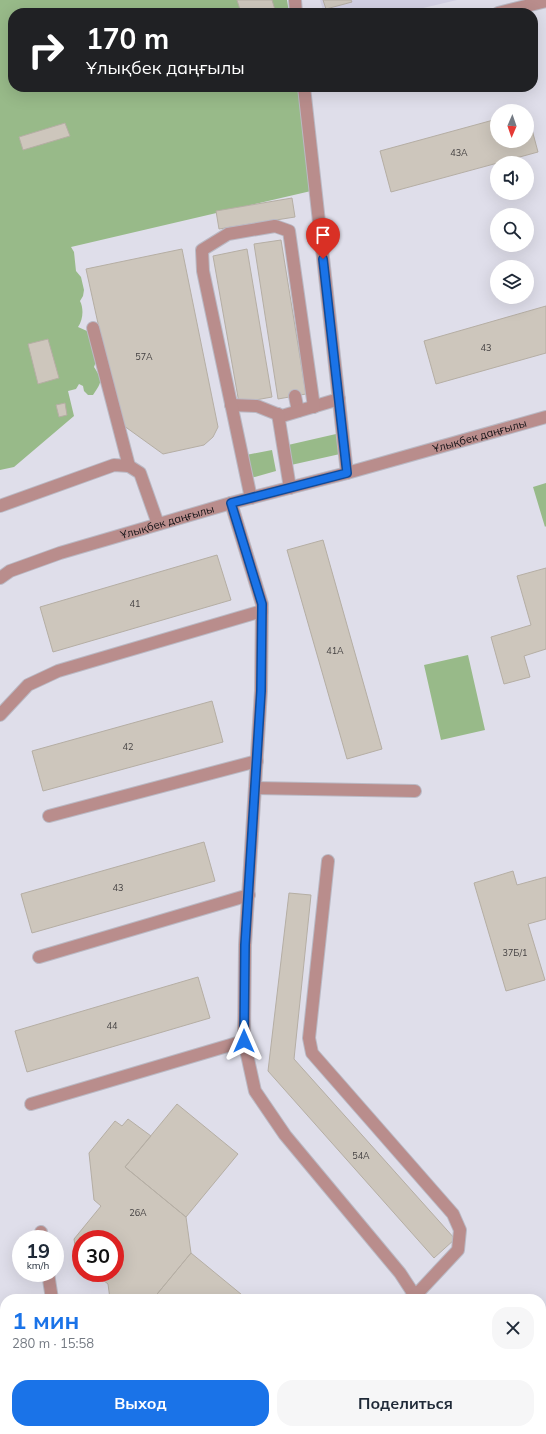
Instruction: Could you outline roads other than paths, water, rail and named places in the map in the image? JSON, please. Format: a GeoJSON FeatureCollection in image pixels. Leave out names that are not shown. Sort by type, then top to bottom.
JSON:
{"type":"FeatureCollection","features":[{"type":"Feature","properties":{"kind":"street"},"geometry":{"type":"LineString","coordinates":[[518,8],[546,1]]}},
{"type":"Feature","properties":{"kind":"street"},"geometry":{"type":"LineString","coordinates":[[305,92],[347,473]]}},
{"type":"Feature","properties":{"kind":"street"},"geometry":{"type":"LineString","coordinates":[[251,498],[203,271],[202,250],[228,234],[275,226],[288,231],[314,407]]}},
{"type":"Feature","properties":{"kind":"street"},"geometry":{"type":"LineString","coordinates":[[93,328],[129,466]]}},
{"type":"Feature","properties":{"kind":"street"},"geometry":{"type":"LineString","coordinates":[[295,396],[298,411]]}},
{"type":"Feature","properties":{"kind":"street"},"geometry":{"type":"LineString","coordinates":[[231,405],[256,403],[282,416],[339,399]]}},
{"type":"Feature","properties":{"kind":"street"},"geometry":{"type":"LineString","coordinates":[[278,414],[290,488]]}},
{"type":"Feature","properties":{"kind":"street","name":"Ұлықбек даңғылы"},"geometry":{"type":"LineString","coordinates":[[0,578],[10,571],[60,553],[158,524],[546,417]]}},
{"type":"Feature","properties":{"kind":"street"},"geometry":{"type":"LineString","coordinates":[[0,506],[114,465],[129,466],[140,473],[158,524]]}},
{"type":"Feature","properties":{"kind":"street"},"geometry":{"type":"LineString","coordinates":[[231,503],[262,604],[261,691],[245,945],[244,1041],[255,1091],[285,1135],[400,1273],[411,1294]]}},
{"type":"Feature","properties":{"kind":"street"},"geometry":{"type":"LineString","coordinates":[[0,715],[28,685],[58,671],[262,611]]}},
{"type":"Feature","properties":{"kind":"street"},"geometry":{"type":"LineString","coordinates":[[49,816],[257,761]]}},
{"type":"Feature","properties":{"kind":"street"},"geometry":{"type":"LineString","coordinates":[[255,788],[415,791]]}},
{"type":"Feature","properties":{"kind":"street"},"geometry":{"type":"LineString","coordinates":[[328,861],[309,1038],[312,1053],[453,1214],[460,1230],[458,1250],[417,1294]]}},
{"type":"Feature","properties":{"kind":"street"},"geometry":{"type":"LineString","coordinates":[[39,956],[248,895]]}},
{"type":"Feature","properties":{"kind":"street"},"geometry":{"type":"LineString","coordinates":[[31,1104],[244,1041]]}},
{"type":"Feature","properties":{"kind":"street"},"geometry":{"type":"LineString","coordinates":[[49,1282],[51,1294]]}}]}
